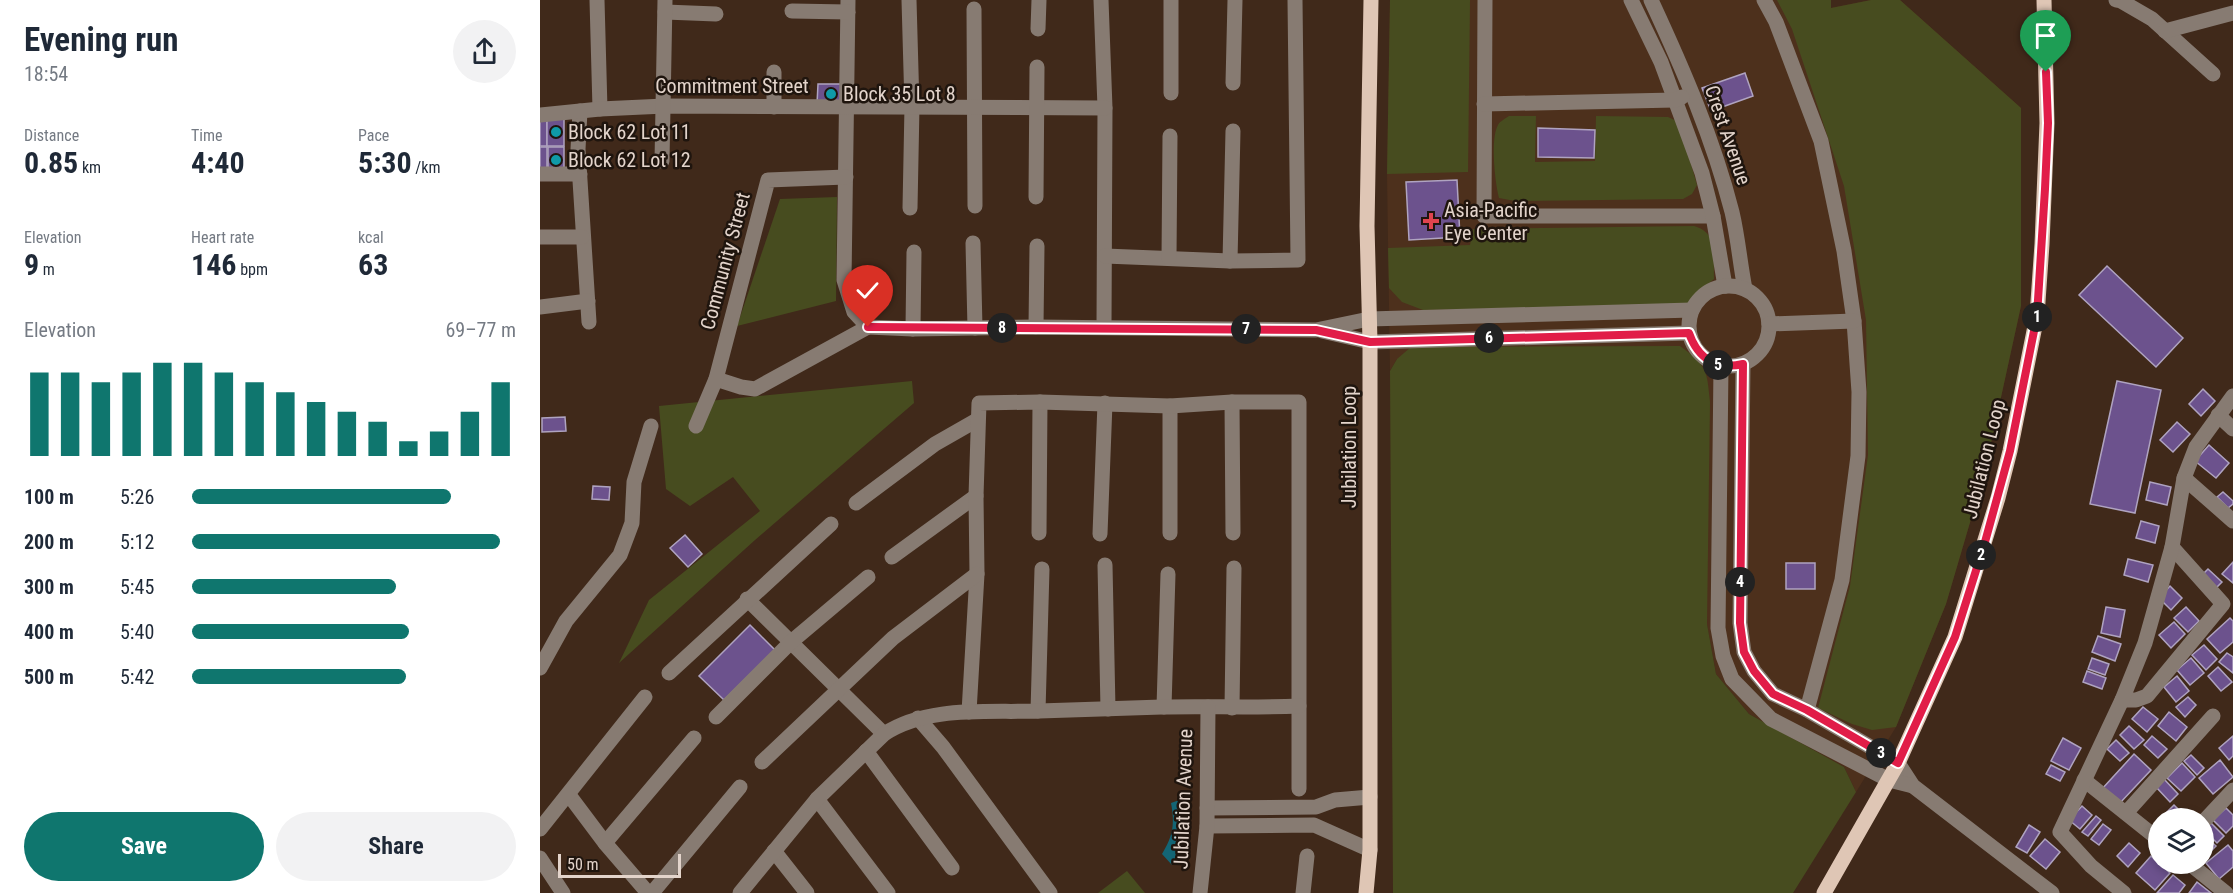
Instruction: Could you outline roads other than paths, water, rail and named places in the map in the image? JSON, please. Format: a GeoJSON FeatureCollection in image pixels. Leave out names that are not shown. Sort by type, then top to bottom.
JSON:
{"type":"FeatureCollection","features":[{"type":"Feature","properties":{"kind":"main road","name":"Jubilation Loop"},"geometry":{"type":"LineString","coordinates":[[1366,893],[1370,850],[1370,342],[1367,226],[1371,0]]}},
{"type":"Feature","properties":{"kind":"main road","name":"Jubilation Loop"},"geometry":{"type":"LineString","coordinates":[[1824,893],[1898,763],[1955,637],[2010,451],[2037,316],[2048,123],[2045,0]]}},
{"type":"Feature","properties":{"kind":"street"},"geometry":{"type":"LineString","coordinates":[[597,0],[600,109]]}},
{"type":"Feature","properties":{"kind":"street"},"geometry":{"type":"LineString","coordinates":[[909,0],[912,106],[910,208]]}},
{"type":"Feature","properties":{"kind":"street"},"geometry":{"type":"LineString","coordinates":[[1038,29],[1039,0]]}},
{"type":"Feature","properties":{"kind":"street"},"geometry":{"type":"LineString","coordinates":[[1101,0],[1105,108],[1104,327]]}},
{"type":"Feature","properties":{"kind":"street"},"geometry":{"type":"LineString","coordinates":[[1171,0],[1171,93]]}},
{"type":"Feature","properties":{"kind":"street"},"geometry":{"type":"LineString","coordinates":[[1233,83],[1235,0]]}},
{"type":"Feature","properties":{"kind":"street"},"geometry":{"type":"LineString","coordinates":[[1105,256],[1230,261],[1298,260],[1295,0]]}},
{"type":"Feature","properties":{"kind":"street"},"geometry":{"type":"LineString","coordinates":[[1485,0],[1484,216],[1713,216]]}},
{"type":"Feature","properties":{"kind":"street","name":"Crest Avenue"},"geometry":{"type":"LineString","coordinates":[[1631,0],[1661,62],[1702,173],[1713,216],[1725,286]]}},
{"type":"Feature","properties":{"kind":"street","name":"Crest Avenue"},"geometry":{"type":"LineString","coordinates":[[1651,0],[1693,93],[1732,214],[1744,289]]}},
{"type":"Feature","properties":{"kind":"street"},"geometry":{"type":"LineString","coordinates":[[1764,0],[1776,22],[1821,141],[1844,250],[1854,321],[1859,392],[1858,456],[1842,580],[1807,710]]}},
{"type":"Feature","properties":{"kind":"street"},"geometry":{"type":"LineString","coordinates":[[2115,0],[2121,1],[2152,19],[2213,74]]}},
{"type":"Feature","properties":{"kind":"street"},"geometry":{"type":"LineString","coordinates":[[662,161],[665,106],[665,6],[716,14]]}},
{"type":"Feature","properties":{"kind":"street"},"geometry":{"type":"LineString","coordinates":[[792,11],[848,6],[844,280],[854,312],[868,327]]}},
{"type":"Feature","properties":{"kind":"street"},"geometry":{"type":"LineString","coordinates":[[974,9],[975,206]]}},
{"type":"Feature","properties":{"kind":"street"},"geometry":{"type":"LineString","coordinates":[[2165,31],[2233,13]]}},
{"type":"Feature","properties":{"kind":"street"},"geometry":{"type":"LineString","coordinates":[[1036,197],[1037,67]]}},
{"type":"Feature","properties":{"kind":"street"},"geometry":{"type":"LineString","coordinates":[[774,72],[774,107]]}},
{"type":"Feature","properties":{"kind":"street"},"geometry":{"type":"LineString","coordinates":[[1484,104],[1675,100],[1693,93]]}},
{"type":"Feature","properties":{"kind":"street","name":"Commitment Street"},"geometry":{"type":"LineString","coordinates":[[540,115],[665,106],[1105,108]]}},
{"type":"Feature","properties":{"kind":"street"},"geometry":{"type":"LineString","coordinates":[[580,111],[578,149],[589,322]]}},
{"type":"Feature","properties":{"kind":"street"},"geometry":{"type":"LineString","coordinates":[[1230,261],[1233,131]]}},
{"type":"Feature","properties":{"kind":"street"},"geometry":{"type":"LineString","coordinates":[[1168,258],[1170,136]]}},
{"type":"Feature","properties":{"kind":"street"},"geometry":{"type":"LineString","coordinates":[[540,174],[580,174]]}},
{"type":"Feature","properties":{"kind":"street","name":"Community Street"},"geometry":{"type":"LineString","coordinates":[[696,426],[716,379],[768,180],[846,177]]}},
{"type":"Feature","properties":{"kind":"street"},"geometry":{"type":"LineString","coordinates":[[540,237],[582,237]]}},
{"type":"Feature","properties":{"kind":"street"},"geometry":{"type":"LineString","coordinates":[[973,243],[975,328]]}},
{"type":"Feature","properties":{"kind":"street"},"geometry":{"type":"LineString","coordinates":[[1036,327],[1037,246]]}},
{"type":"Feature","properties":{"kind":"street"},"geometry":{"type":"LineString","coordinates":[[913,329],[914,252]]}},
{"type":"Feature","properties":{"kind":"street"},"geometry":{"type":"LineString","coordinates":[[1725,286],[1744,289],[1762,303],[1767,313],[1768,337],[1763,348],[1754,358],[1743,364],[1721,366],[1710,362],[1693,345],[1689,333],[1692,310],[1700,298],[1711,290],[1725,286]]}},
{"type":"Feature","properties":{"kind":"street"},"geometry":{"type":"LineString","coordinates":[[540,307],[588,301]]}},
{"type":"Feature","properties":{"kind":"street"},"geometry":{"type":"LineString","coordinates":[[1316,330],[1369,319],[1692,310]]}},
{"type":"Feature","properties":{"kind":"street"},"geometry":{"type":"LineString","coordinates":[[1769,324],[1854,321]]}},
{"type":"Feature","properties":{"kind":"street"},"geometry":{"type":"LineString","coordinates":[[716,379],[741,387],[755,388],[868,327],[1316,330],[1370,342],[1689,333]]}},
{"type":"Feature","properties":{"kind":"street"},"geometry":{"type":"LineString","coordinates":[[1743,364],[1740,623],[1744,652],[1754,671],[1773,694],[1807,710],[1898,763],[1913,786],[2052,893]]}},
{"type":"Feature","properties":{"kind":"street"},"geometry":{"type":"LineString","coordinates":[[1721,366],[1718,628],[1732,679],[1772,719],[1889,780],[1913,786]]}},
{"type":"Feature","properties":{"kind":"street"},"geometry":{"type":"LineString","coordinates":[[2124,893],[2091,866],[2060,832],[2122,700],[2145,644],[2172,547],[2184,478],[2196,447],[2233,396]]}},
{"type":"Feature","properties":{"kind":"street"},"geometry":{"type":"LineString","coordinates":[[1039,533],[1040,402]]}},
{"type":"Feature","properties":{"kind":"street"},"geometry":{"type":"LineString","coordinates":[[1232,402],[1233,533]]}},
{"type":"Feature","properties":{"kind":"street"},"geometry":{"type":"LineString","coordinates":[[969,712],[977,574],[976,496],[979,403],[1105,403],[1170,406],[1232,402],[1299,402],[1299,789]]}},
{"type":"Feature","properties":{"kind":"street"},"geometry":{"type":"LineString","coordinates":[[1100,534],[1105,403]]}},
{"type":"Feature","properties":{"kind":"street"},"geometry":{"type":"LineString","coordinates":[[1170,406],[1170,532]]}},
{"type":"Feature","properties":{"kind":"street"},"geometry":{"type":"LineString","coordinates":[[2218,415],[2233,429]]}},
{"type":"Feature","properties":{"kind":"street"},"geometry":{"type":"LineString","coordinates":[[856,503],[934,444],[977,420]]}},
{"type":"Feature","properties":{"kind":"street"},"geometry":{"type":"LineString","coordinates":[[540,668],[566,621],[620,555],[632,523],[634,482],[651,426]]}},
{"type":"Feature","properties":{"kind":"street"},"geometry":{"type":"LineString","coordinates":[[2184,478],[2233,521]]}},
{"type":"Feature","properties":{"kind":"street"},"geometry":{"type":"LineString","coordinates":[[892,557],[976,496]]}},
{"type":"Feature","properties":{"kind":"street"},"geometry":{"type":"LineString","coordinates":[[669,673],[831,524]]}},
{"type":"Feature","properties":{"kind":"street"},"geometry":{"type":"LineString","coordinates":[[2122,700],[2136,700],[2147,696],[2223,604],[2172,547]]}},
{"type":"Feature","properties":{"kind":"street"},"geometry":{"type":"LineString","coordinates":[[1105,565],[1108,709]]}},
{"type":"Feature","properties":{"kind":"street"},"geometry":{"type":"LineString","coordinates":[[1232,708],[1234,568]]}},
{"type":"Feature","properties":{"kind":"street"},"geometry":{"type":"LineString","coordinates":[[1038,711],[1042,569]]}},
{"type":"Feature","properties":{"kind":"street"},"geometry":{"type":"LineString","coordinates":[[762,762],[893,638],[977,574]]}},
{"type":"Feature","properties":{"kind":"street"},"geometry":{"type":"LineString","coordinates":[[1164,707],[1168,574]]}},
{"type":"Feature","properties":{"kind":"street"},"geometry":{"type":"LineString","coordinates":[[716,717],[791,642],[868,577]]}},
{"type":"Feature","properties":{"kind":"street"},"geometry":{"type":"LineString","coordinates":[[747,599],[884,734]]}},
{"type":"Feature","properties":{"kind":"street"},"geometry":{"type":"LineString","coordinates":[[540,830],[645,697]]}},
{"type":"Feature","properties":{"kind":"street"},"geometry":{"type":"LineString","coordinates":[[740,893],[817,799],[884,734],[897,725],[918,718],[969,712],[1299,706]]}},
{"type":"Feature","properties":{"kind":"street","name":"Jubilation Avenue"},"geometry":{"type":"LineString","coordinates":[[1200,893],[1207,826],[1208,707]]}},
{"type":"Feature","properties":{"kind":"street"},"geometry":{"type":"LineString","coordinates":[[2126,813],[2213,716]]}},
{"type":"Feature","properties":{"kind":"street"},"geometry":{"type":"LineString","coordinates":[[918,718],[943,747],[1050,893]]}},
{"type":"Feature","properties":{"kind":"street"},"geometry":{"type":"LineString","coordinates":[[605,843],[694,738]]}},
{"type":"Feature","properties":{"kind":"street"},"geometry":{"type":"LineString","coordinates":[[866,751],[952,868]]}},
{"type":"Feature","properties":{"kind":"street"},"geometry":{"type":"LineString","coordinates":[[2084,780],[2148,831]]}},
{"type":"Feature","properties":{"kind":"street"},"geometry":{"type":"LineString","coordinates":[[569,795],[605,843],[650,893],[740,787]]}},
{"type":"Feature","properties":{"kind":"street"},"geometry":{"type":"LineString","coordinates":[[2214,810],[2233,790]]}},
{"type":"Feature","properties":{"kind":"street"},"geometry":{"type":"LineString","coordinates":[[1207,808],[1316,807],[1335,800],[1370,797]]}},
{"type":"Feature","properties":{"kind":"street"},"geometry":{"type":"LineString","coordinates":[[817,799],[888,893]]}},
{"type":"Feature","properties":{"kind":"street"},"geometry":{"type":"LineString","coordinates":[[1314,825],[1316,807]]}},
{"type":"Feature","properties":{"kind":"street"},"geometry":{"type":"LineString","coordinates":[[1207,826],[1314,825],[1370,850]]}},
{"type":"Feature","properties":{"kind":"street"},"geometry":{"type":"LineString","coordinates":[[774,851],[807,893]]}},
{"type":"Feature","properties":{"kind":"street"},"geometry":{"type":"LineString","coordinates":[[1303,893],[1307,856]]}},
{"type":"Feature","properties":{"kind":"street"},"geometry":{"type":"LineString","coordinates":[[540,858],[563,893]]}},
{"type":"Feature","properties":{"kind":"street"},"geometry":{"type":"LineString","coordinates":[[2203,874],[2227,893],[2233,888]]}},
{"type":"Feature","properties":{"kind":"water"},"geometry":{"type":"Polygon","coordinates":[[[1185,798],[1188,831],[1172,865],[1162,854],[1172,830],[1171,803],[1185,798]]]}},
{"type":"Feature","properties":{"kind":"place","name":"Block 35 Lot 8"},"geometry":{"type":"Point","coordinates":[831,94]}},
{"type":"Feature","properties":{"kind":"place","name":"Block 62 Lot 11"},"geometry":{"type":"Point","coordinates":[556,132]}},
{"type":"Feature","properties":{"kind":"place","name":"Block 62 Lot 12"},"geometry":{"type":"Point","coordinates":[556,160]}},
{"type":"Feature","properties":{"kind":"place","name":"Asia-Pacific Eye Center"},"geometry":{"type":"Point","coordinates":[1431,221]}}]}
